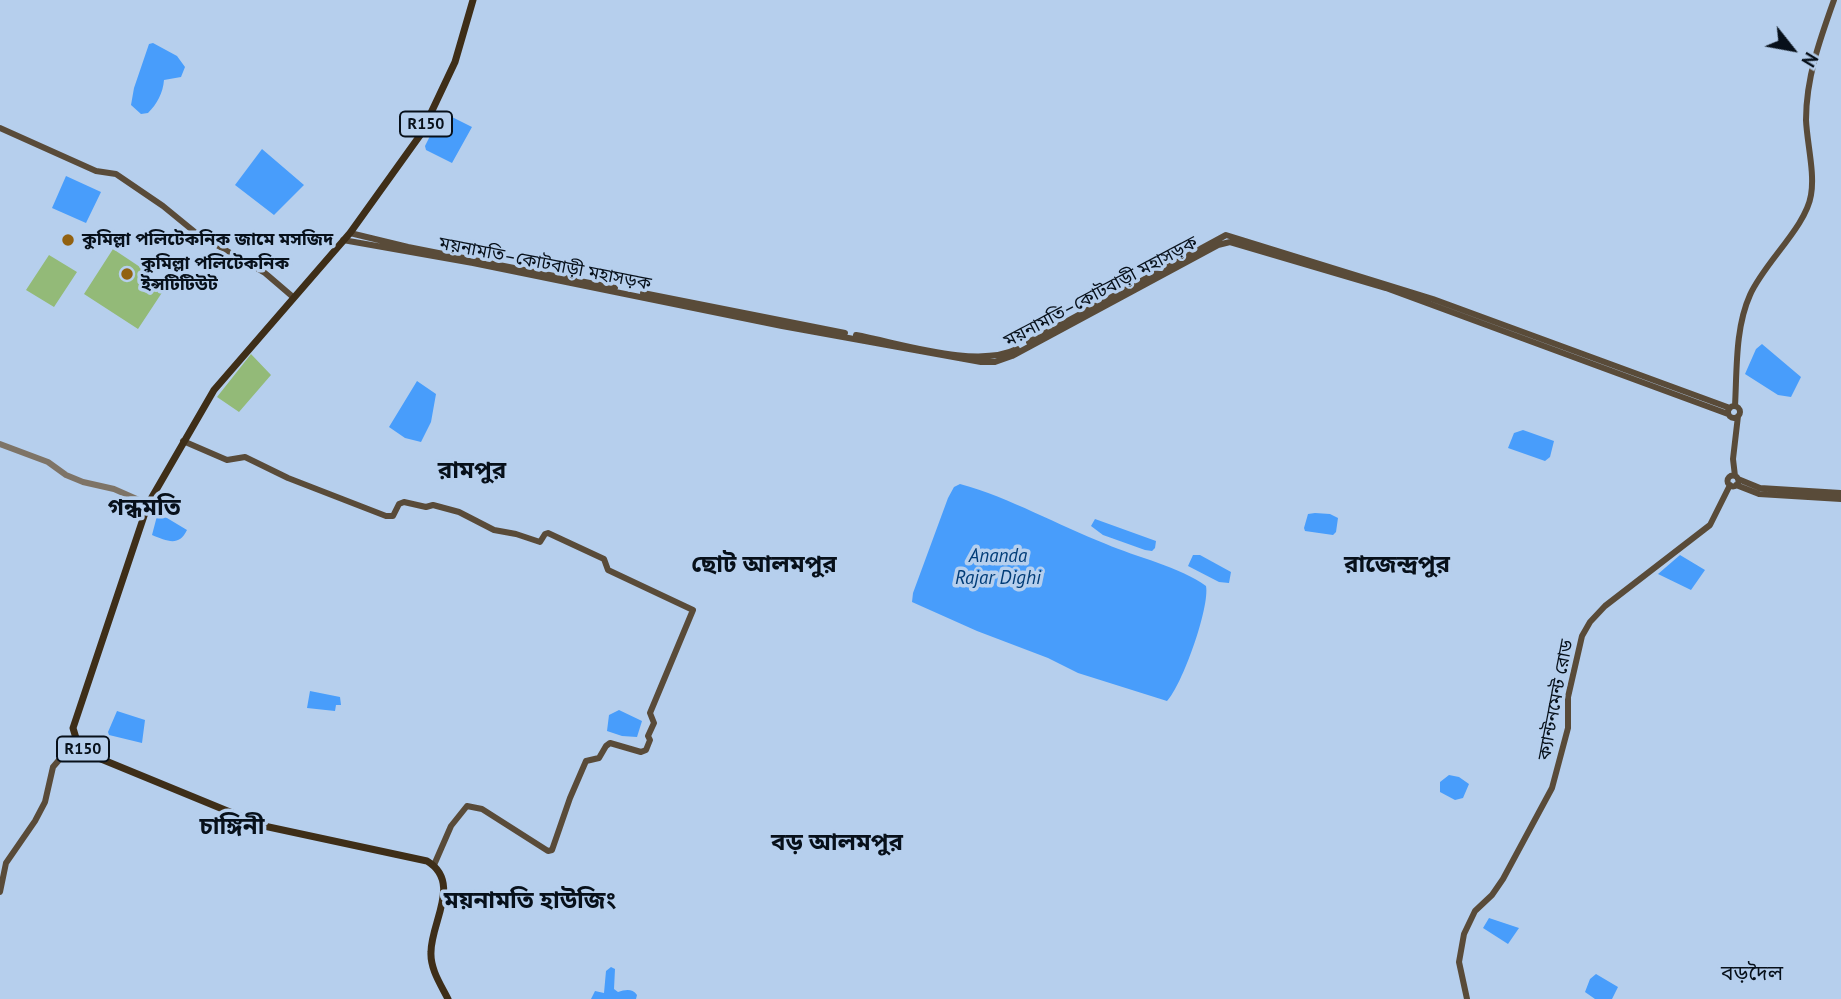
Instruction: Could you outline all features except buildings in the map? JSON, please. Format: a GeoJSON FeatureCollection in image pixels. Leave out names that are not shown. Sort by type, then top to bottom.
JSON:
{"type":"FeatureCollection","features":[{"type":"Feature","properties":{"kind":"main road","name":"R150"},"geometry":{"type":"LineString","coordinates":[[434,865],[427,861],[264,826],[179,792],[84,749],[76,740],[74,722],[148,504],[214,390],[292,296],[350,233],[421,134],[455,62],[472,0]]}},
{"type":"Feature","properties":{"kind":"main road"},"geometry":{"type":"LineString","coordinates":[[1734,480],[1732,412],[1746,304],[1764,270],[1803,217],[1812,193],[1807,102],[1816,50],[1834,0]]}},
{"type":"Feature","properties":{"kind":"main road"},"geometry":{"type":"LineString","coordinates":[[0,128],[96,170],[116,174],[163,206],[196,233],[265,273],[292,296]]}},
{"type":"Feature","properties":{"kind":"main road","name":"ময়নামতি–কোটবাড়ী মহাসড়ক"},"geometry":{"type":"LineString","coordinates":[[350,233],[656,296],[985,358],[1014,351],[1226,234],[1433,299],[1547,344]]}},
{"type":"Feature","properties":{"kind":"main road","name":"ময়নামতি–কোটবাড়ী মহাসড়ক"},"geometry":{"type":"LineString","coordinates":[[343,240],[972,362],[995,362],[1012,356],[1218,245],[1230,242],[1386,288],[1732,412]]}},
{"type":"Feature","properties":{"kind":"main road"},"geometry":{"type":"LineString","coordinates":[[183,441],[227,460],[245,457],[277,473],[390,516],[399,504],[404,502],[426,507],[433,505],[459,512],[494,530],[540,542],[548,533],[602,557],[606,560],[608,570],[693,610],[650,713],[654,723],[646,750],[641,752],[610,743],[599,758],[586,761],[552,850],[482,809],[467,806],[451,826],[434,865],[443,880],[445,895],[432,933],[430,956],[448,999]]}},
{"type":"Feature","properties":{"kind":"main road"},"geometry":{"type":"LineString","coordinates":[[1734,480],[1760,488],[1841,493]]}},
{"type":"Feature","properties":{"kind":"main road"},"geometry":{"type":"LineString","coordinates":[[1734,480],[1759,494],[1841,499]]}},
{"type":"Feature","properties":{"kind":"main road","name":"ক্যান্টনমেন্ট রোড"},"geometry":{"type":"LineString","coordinates":[[1467,999],[1460,962],[1464,934],[1475,911],[1492,895],[1503,879],[1552,788],[1568,728],[1568,697],[1582,636],[1590,622],[1605,606],[1710,525],[1734,480]]}},
{"type":"Feature","properties":{"kind":"main road"},"geometry":{"type":"LineString","coordinates":[[0,892],[3,861],[41,811],[53,767],[59,760],[84,749]]}},
{"type":"Feature","properties":{"kind":"street"},"geometry":{"type":"LineString","coordinates":[[0,444],[48,462],[75,478],[114,489],[148,504]]}},
{"type":"Feature","properties":{"kind":"green space"},"geometry":{"type":"Polygon","coordinates":[[[113,249],[167,285],[138,329],[84,294],[113,249]]]}},
{"type":"Feature","properties":{"kind":"green space"},"geometry":{"type":"Polygon","coordinates":[[[49,255],[77,272],[54,307],[26,290],[49,255]]]}},
{"type":"Feature","properties":{"kind":"green space"},"geometry":{"type":"Polygon","coordinates":[[[251,354],[271,375],[239,412],[217,397],[251,354]]]}},
{"type":"Feature","properties":{"kind":"water"},"geometry":{"type":"Polygon","coordinates":[[[153,43],[177,56],[185,67],[181,77],[164,80],[161,94],[154,106],[148,113],[141,114],[131,105],[149,44],[153,43]]]}},
{"type":"Feature","properties":{"kind":"water"},"geometry":{"type":"Polygon","coordinates":[[[442,112],[472,127],[452,163],[426,150],[425,146],[442,112]]]}},
{"type":"Feature","properties":{"kind":"water"},"geometry":{"type":"Polygon","coordinates":[[[262,149],[304,185],[274,215],[235,185],[262,149]]]}},
{"type":"Feature","properties":{"kind":"water"},"geometry":{"type":"Polygon","coordinates":[[[66,176],[101,192],[86,223],[52,208],[66,176]]]}},
{"type":"Feature","properties":{"kind":"water"},"geometry":{"type":"Polygon","coordinates":[[[1762,344],[1801,377],[1791,397],[1778,395],[1745,374],[1756,349],[1762,344]]]}},
{"type":"Feature","properties":{"kind":"water"},"geometry":{"type":"Polygon","coordinates":[[[417,381],[436,394],[431,422],[421,442],[405,438],[389,427],[417,381]]]}},
{"type":"Feature","properties":{"kind":"water"},"geometry":{"type":"Polygon","coordinates":[[[1523,430],[1554,441],[1550,457],[1545,461],[1508,448],[1514,433],[1523,430]]]}},
{"type":"Feature","properties":{"kind":"water","name":"Ananda Rajar Dighi"},"geometry":{"type":"Polygon","coordinates":[[[960,484],[1171,568],[1206,586],[1204,611],[1194,646],[1180,680],[1167,701],[1078,673],[912,602],[948,498],[954,487],[960,484]]]}},
{"type":"Feature","properties":{"kind":"water"},"geometry":{"type":"Polygon","coordinates":[[[1308,514],[1330,514],[1338,518],[1333,535],[1305,531],[1308,514]]]}},
{"type":"Feature","properties":{"kind":"water"},"geometry":{"type":"Polygon","coordinates":[[[157,516],[167,518],[187,530],[176,541],[152,535],[157,516]]]}},
{"type":"Feature","properties":{"kind":"water"},"geometry":{"type":"Polygon","coordinates":[[[1095,519],[1156,541],[1155,548],[1152,551],[1145,550],[1103,535],[1091,526],[1095,519]]]}},
{"type":"Feature","properties":{"kind":"water"},"geometry":{"type":"Polygon","coordinates":[[[1193,555],[1200,555],[1231,572],[1229,583],[1219,582],[1188,566],[1193,555]]]}},
{"type":"Feature","properties":{"kind":"water"},"geometry":{"type":"Polygon","coordinates":[[[1680,555],[1705,570],[1691,590],[1658,574],[1680,555]]]}},
{"type":"Feature","properties":{"kind":"water"},"geometry":{"type":"Polygon","coordinates":[[[310,691],[340,697],[341,705],[336,705],[335,711],[307,708],[310,691]]]}},
{"type":"Feature","properties":{"kind":"water"},"geometry":{"type":"Polygon","coordinates":[[[619,710],[642,721],[637,737],[607,731],[609,715],[619,710]]]}},
{"type":"Feature","properties":{"kind":"water"},"geometry":{"type":"Polygon","coordinates":[[[117,711],[145,720],[142,743],[109,735],[117,711]]]}},
{"type":"Feature","properties":{"kind":"water"},"geometry":{"type":"Polygon","coordinates":[[[1449,775],[1459,777],[1469,784],[1463,798],[1455,800],[1440,792],[1440,782],[1449,775]]]}},
{"type":"Feature","properties":{"kind":"water"},"geometry":{"type":"Polygon","coordinates":[[[1489,918],[1519,928],[1508,944],[1483,928],[1489,918]]]}},
{"type":"Feature","properties":{"kind":"water"},"geometry":{"type":"Polygon","coordinates":[[[611,967],[615,969],[614,989],[618,992],[633,991],[637,995],[636,999],[591,999],[595,991],[604,993],[606,971],[611,967]]]}},
{"type":"Feature","properties":{"kind":"water"},"geometry":{"type":"Polygon","coordinates":[[[1596,974],[1618,987],[1612,999],[1595,999],[1585,992],[1590,979],[1596,974]]]}},
{"type":"Feature","properties":{"kind":"place","name":"কুমিল্লা পলিটেকনিক জামে মসজিদ"},"geometry":{"type":"Point","coordinates":[68,240]}},
{"type":"Feature","properties":{"kind":"place","name":"কুমিল্লা পলিটেকনিক ইন্সটিটিউট"},"geometry":{"type":"Point","coordinates":[127,274]}},
{"type":"Feature","properties":{"kind":"district","name":"রামপুর"},"geometry":{"type":"Point","coordinates":[472,471]}},
{"type":"Feature","properties":{"kind":"district","name":"গন্ধমতি"},"geometry":{"type":"Point","coordinates":[144,508]}},
{"type":"Feature","properties":{"kind":"district","name":"ছোট আলমপুর"},"geometry":{"type":"Point","coordinates":[764,565]}},
{"type":"Feature","properties":{"kind":"district","name":"রাজেন্দ্রপুর"},"geometry":{"type":"Point","coordinates":[1397,565]}},
{"type":"Feature","properties":{"kind":"district","name":"চাঙ্গিনী"},"geometry":{"type":"Point","coordinates":[232,827]}},
{"type":"Feature","properties":{"kind":"district","name":"বড় আলমপুর"},"geometry":{"type":"Point","coordinates":[837,843]}},
{"type":"Feature","properties":{"kind":"district","name":"ময়নামতি হাউজিং"},"geometry":{"type":"Point","coordinates":[530,901]}},
{"type":"Feature","properties":{"kind":"district","name":"বড়দৈল"},"geometry":{"type":"Point","coordinates":[1752,974]}}]}
